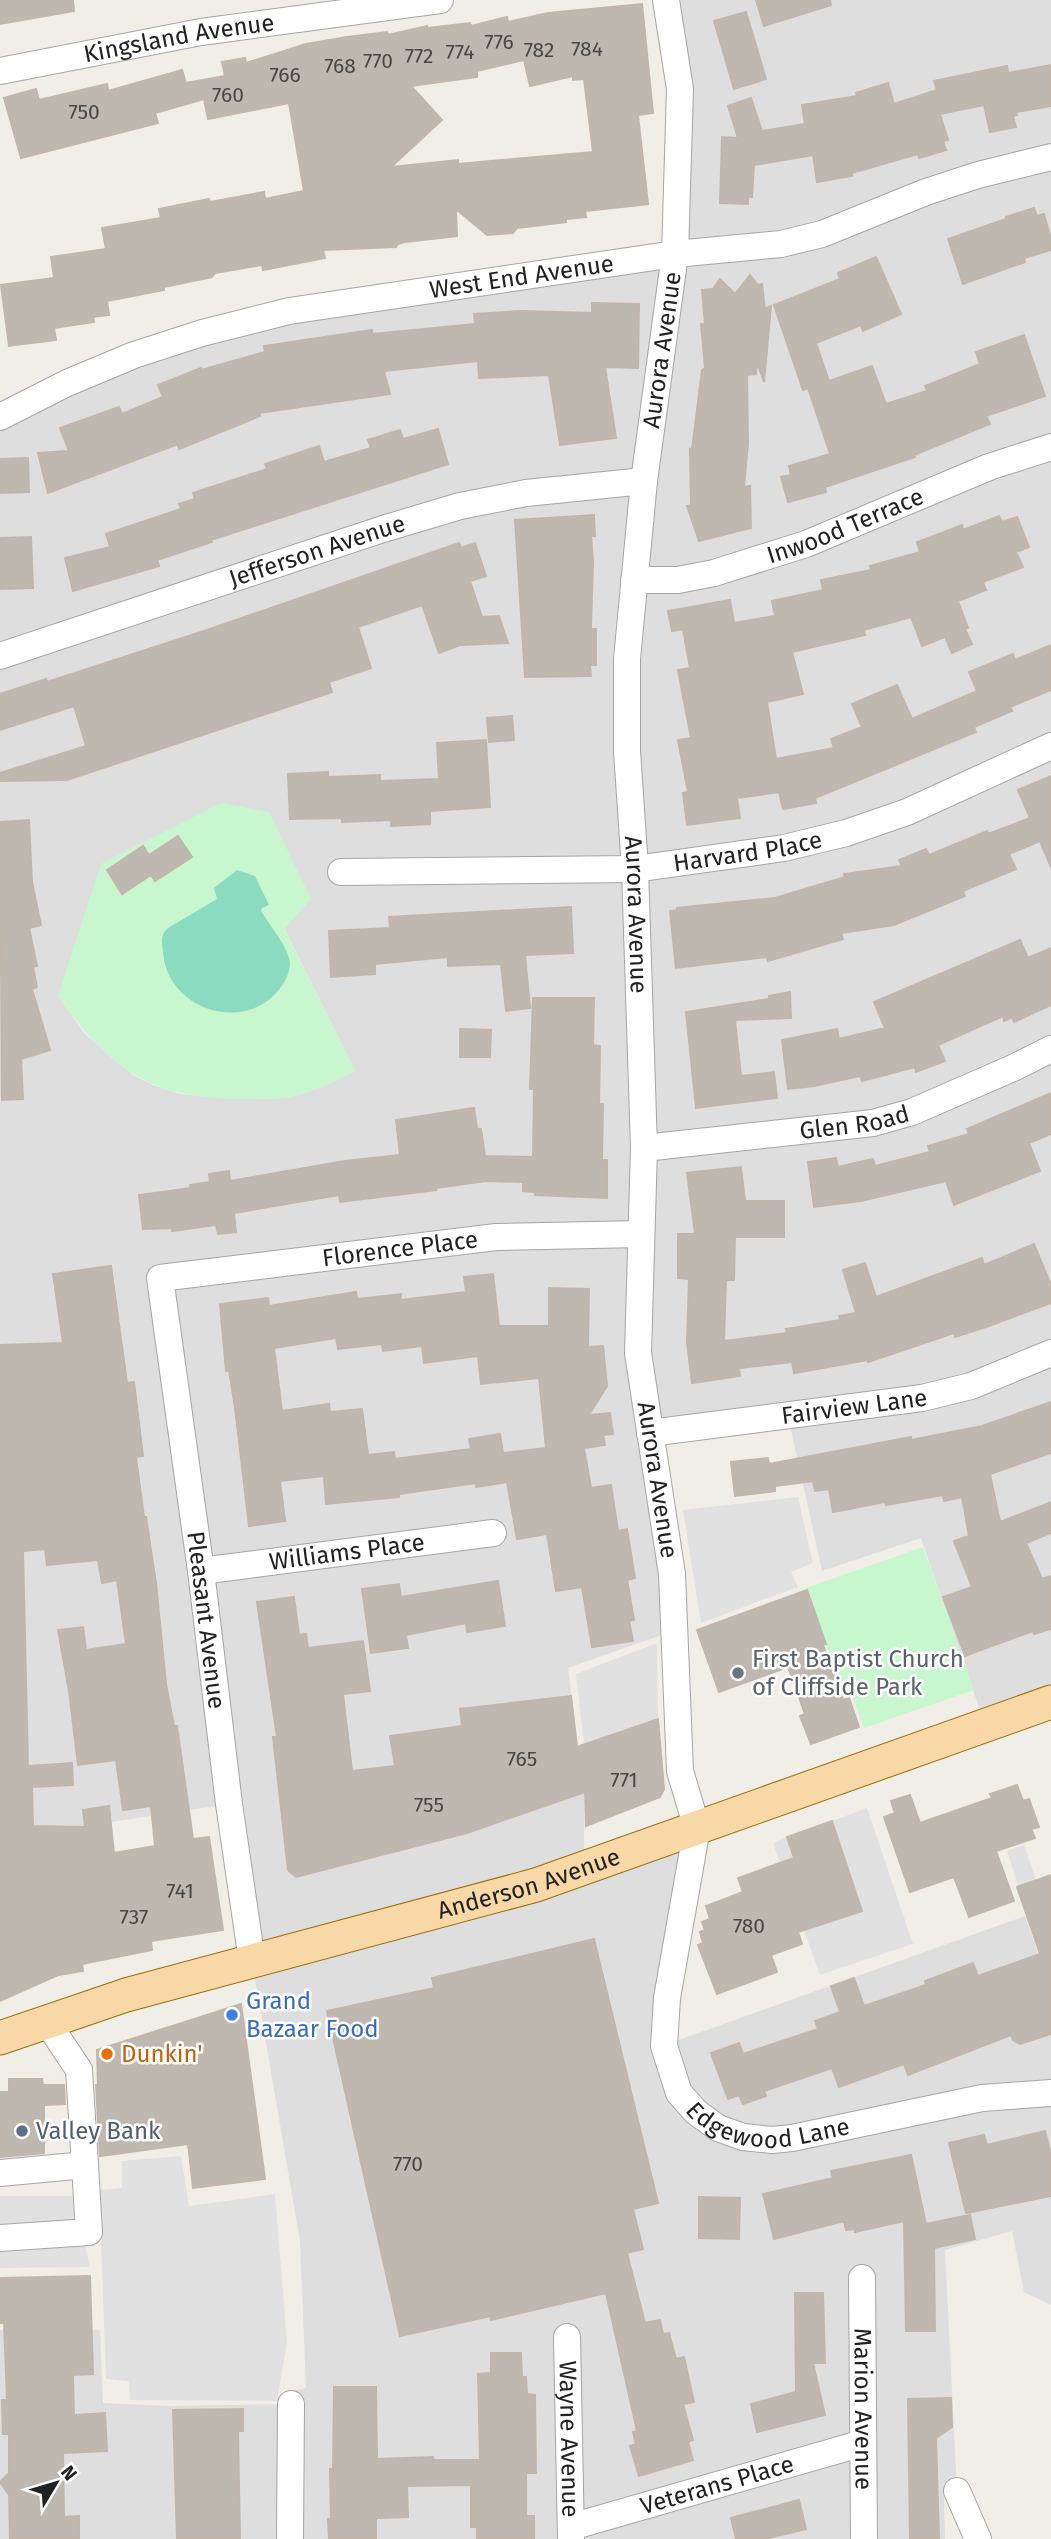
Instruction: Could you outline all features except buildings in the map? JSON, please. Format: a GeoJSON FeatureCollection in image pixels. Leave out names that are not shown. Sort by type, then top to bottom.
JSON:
{"type":"FeatureCollection","features":[{"type":"Feature","properties":{"kind":"main road","name":"Anderson Avenue"},"geometry":{"type":"LineString","coordinates":[[0,2038],[126,1995],[536,1885],[1051,1702]]}},
{"type":"Feature","properties":{"kind":"street","name":"Kingsland Avenue"},"geometry":{"type":"LineString","coordinates":[[0,71],[201,32],[440,0]]}},
{"type":"Feature","properties":{"kind":"street","name":"Aurora Avenue"},"geometry":{"type":"LineString","coordinates":[[666,0],[680,89],[675,254],[643,481],[627,659],[627,751],[635,869],[644,1147],[639,1353],[673,1574],[680,1771],[696,1828]]}},
{"type":"Feature","properties":{"kind":"street","name":"West End Avenue"},"geometry":{"type":"LineString","coordinates":[[0,417],[67,383],[134,355],[202,332],[276,314],[360,299],[675,254],[781,244],[822,234],[926,192],[1013,165],[1051,157]]}},
{"type":"Feature","properties":{"kind":"street","name":"Inwood Terrace"},"geometry":{"type":"LineString","coordinates":[[634,580],[678,580],[714,573],[766,557],[806,544],[989,467],[1051,447]]}},
{"type":"Feature","properties":{"kind":"street","name":"Jefferson Avenue"},"geometry":{"type":"LineString","coordinates":[[0,656],[460,506],[526,493],[643,481]]}},
{"type":"Feature","properties":{"kind":"street","name":"Harvard Place"},"geometry":{"type":"LineString","coordinates":[[341,872],[635,869],[784,848],[846,833],[907,812],[1051,746]]}},
{"type":"Feature","properties":{"kind":"street","name":"Glen Road"},"geometry":{"type":"LineString","coordinates":[[644,1147],[873,1123],[912,1112],[1051,1049]]}},
{"type":"Feature","properties":{"kind":"street","name":"Florence Place"},"geometry":{"type":"LineString","coordinates":[[160,1278],[496,1237],[641,1234]]}},
{"type":"Feature","properties":{"kind":"street","name":"Pleasant Avenue"},"geometry":{"type":"LineString","coordinates":[[160,1278],[252,1961]]}},
{"type":"Feature","properties":{"kind":"street","name":"Fairview Lane"},"geometry":{"type":"LineString","coordinates":[[650,1433],[922,1398],[971,1386],[1051,1353]]}},
{"type":"Feature","properties":{"kind":"street","name":"Williams Place"},"geometry":{"type":"LineString","coordinates":[[201,1572],[493,1533]]}},
{"type":"Feature","properties":{"kind":"street","name":"Edgewood Lane"},"geometry":{"type":"LineString","coordinates":[[696,1828],[667,1998],[664,2046],[679,2093],[695,2112],[718,2128],[743,2137],[772,2140],[986,2097],[1051,2093]]}},
{"type":"Feature","properties":{"kind":"street"},"geometry":{"type":"LineString","coordinates":[[0,2238],[89,2232],[79,2070],[47,2022]]}},
{"type":"Feature","properties":{"kind":"street"},"geometry":{"type":"LineString","coordinates":[[0,2173],[85,2165]]}},
{"type":"Feature","properties":{"kind":"street","name":"Marion Avenue"},"geometry":{"type":"LineString","coordinates":[[862,2278],[864,2539]]}},
{"type":"Feature","properties":{"kind":"street","name":"Wayne Avenue"},"geometry":{"type":"LineString","coordinates":[[568,2337],[571,2533]]}},
{"type":"Feature","properties":{"kind":"street"},"geometry":{"type":"LineString","coordinates":[[290,2539],[291,2404]]}},
{"type":"Feature","properties":{"kind":"street","name":"Veterans Place"},"geometry":{"type":"LineString","coordinates":[[571,2533],[863,2443]]}},
{"type":"Feature","properties":{"kind":"street"},"geometry":{"type":"LineString","coordinates":[[957,2491],[978,2539]]}},
{"type":"Feature","properties":{"kind":"shaded area"},"geometry":{"type":"Polygon","coordinates":[[[666,0],[1051,0],[1051,1702],[985,1725],[921,1538],[822,1571],[788,1416],[650,1433],[676,1630],[568,1668],[584,1793],[584,1868],[697,1828],[665,2045],[1025,1916],[1051,1991],[1051,2305],[1024,2292],[1012,2231],[945,2250],[957,2491],[944,2493],[945,2539],[0,2539],[0,2330],[100,2330],[103,2403],[169,2406],[290,2404],[292,2391],[306,2388],[300,2241],[252,1961],[229,1804],[85,1826],[85,1845],[0,1848],[0,417],[202,333],[675,254],[666,0]],[[310,899],[58,996],[85,1034],[133,1075],[153,1085],[180,1094],[236,1099],[284,1098],[306,1093],[355,1071],[284,928],[310,899]]]}},
{"type":"Feature","properties":{"kind":"shaded area"},"geometry":{"type":"Polygon","coordinates":[[[798,1497],[813,1563],[791,1572],[798,1587],[701,1623],[683,1510],[798,1497]]]}},
{"type":"Feature","properties":{"kind":"shaded area"},"geometry":{"type":"Polygon","coordinates":[[[657,1643],[658,1719],[584,1745],[576,1674],[657,1643]]]}},
{"type":"Feature","properties":{"kind":"shaded area"},"geometry":{"type":"Polygon","coordinates":[[[867,1808],[913,1944],[820,1975],[773,1843],[787,1837],[797,1867],[804,1865],[824,1923],[862,1911],[832,1821],[867,1808]]]}},
{"type":"Feature","properties":{"kind":"shaded area"},"geometry":{"type":"Polygon","coordinates":[[[1024,1845],[1037,1882],[1019,1888],[1007,1851],[1024,1845]]]}},
{"type":"Feature","properties":{"kind":"shaded area"},"geometry":{"type":"Polygon","coordinates":[[[181,2156],[189,2206],[275,2194],[287,2342],[277,2401],[130,2400],[129,2381],[106,2379],[99,2190],[122,2188],[122,2161],[181,2156]]]}},
{"type":"Feature","properties":{"kind":"shaded area"},"geometry":{"type":"Polygon","coordinates":[[[0,2196],[73,2196],[90,2267],[0,2268],[0,2196]]]}},
{"type":"Feature","properties":{"kind":"green space"},"geometry":{"type":"Polygon","coordinates":[[[221,803],[269,812],[311,899],[284,929],[355,1071],[318,1089],[282,1098],[241,1099],[209,1098],[157,1085],[114,1060],[95,1042],[58,996],[101,864],[221,803]]]}},
{"type":"Feature","properties":{"kind":"green space"},"geometry":{"type":"Polygon","coordinates":[[[237,870],[255,876],[269,905],[261,911],[282,943],[290,963],[284,982],[269,1000],[251,1009],[232,1013],[212,1010],[194,1002],[179,990],[168,973],[162,939],[168,928],[217,899],[214,888],[237,870]]]}},
{"type":"Feature","properties":{"kind":"green space"},"geometry":{"type":"Polygon","coordinates":[[[923,1547],[974,1690],[864,1728],[851,1692],[844,1694],[806,1588],[923,1547]]]}},
{"type":"Feature","properties":{"kind":"place","name":"First Baptist Church of Cliffside Park"},"geometry":{"type":"Point","coordinates":[738,1673]}},
{"type":"Feature","properties":{"kind":"place","name":"Grand Bazaar Food"},"geometry":{"type":"Point","coordinates":[232,2015]}},
{"type":"Feature","properties":{"kind":"place","name":"Dunkin'"},"geometry":{"type":"Point","coordinates":[107,2054]}},
{"type":"Feature","properties":{"kind":"place","name":"Valley Bank"},"geometry":{"type":"Point","coordinates":[22,2131]}}]}
